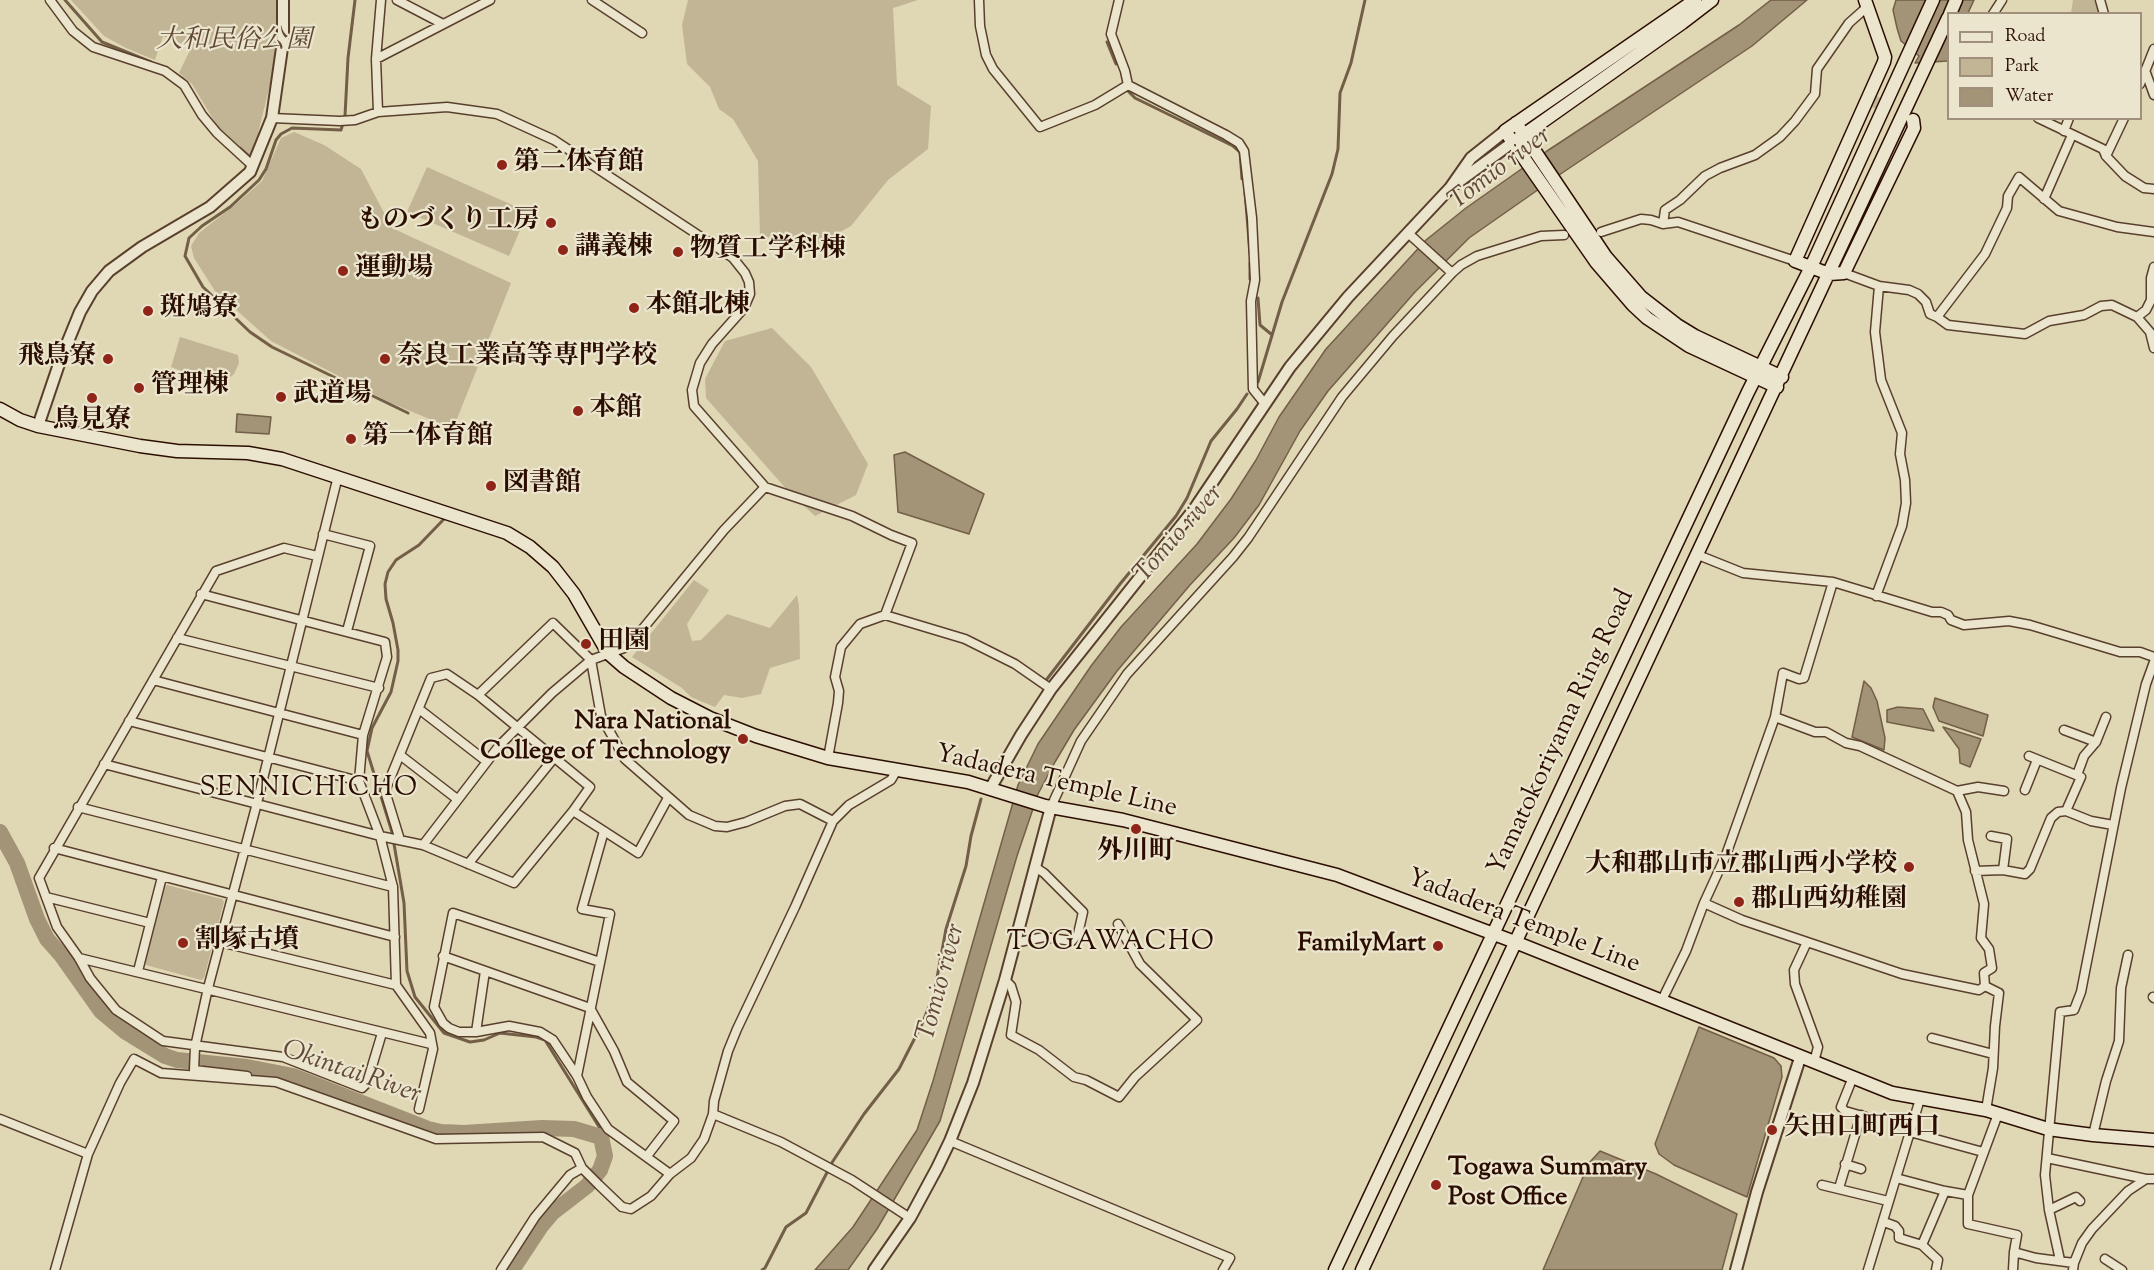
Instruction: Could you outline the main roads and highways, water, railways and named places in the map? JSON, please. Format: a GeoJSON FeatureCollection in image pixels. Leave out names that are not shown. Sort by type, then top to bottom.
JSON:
{"type":"FeatureCollection","features":[{"type":"Feature","properties":{"kind":"main road"},"geometry":{"type":"LineString","coordinates":[[1695,0],[1505,131],[1513,142],[1527,152],[1554,191],[1596,262],[1633,306],[1655,324],[1689,346],[1779,382]]}},
{"type":"Feature","properties":{"kind":"main road"},"geometry":{"type":"LineString","coordinates":[[1513,142],[1712,0]]}},
{"type":"Feature","properties":{"kind":"main road","name":"Yamatokoriyama Ring Road"},"geometry":{"type":"LineString","coordinates":[[1335,1270],[1757,372],[1811,267],[1904,58],[1933,0]]}},
{"type":"Feature","properties":{"kind":"main road"},"geometry":{"type":"LineString","coordinates":[[1865,2],[1885,57],[1871,100],[1795,261],[1829,274],[1844,273],[1914,128],[1913,120]]}},
{"type":"Feature","properties":{"kind":"main road","name":"Yamatokoriyama Ring Road"},"geometry":{"type":"LineString","coordinates":[[1362,1270],[1947,20]]}},
{"type":"Feature","properties":{"kind":"main road"},"geometry":{"type":"LineString","coordinates":[[1888,108],[1900,114]]}},
{"type":"Feature","properties":{"kind":"main road"},"geometry":{"type":"LineString","coordinates":[[1516,123],[1524,135],[1527,152]]}},
{"type":"Feature","properties":{"kind":"main road","name":"Yadadera Temple Line"},"geometry":{"type":"LineString","coordinates":[[0,409],[20,420],[38,426],[149,447],[177,451],[248,453],[282,459],[507,533],[530,547],[553,567],[574,594],[608,653],[624,667],[671,698],[710,718],[756,736],[828,758],[968,782],[1048,806],[1122,820],[1337,875],[1515,942],[1892,1093],[1992,1112],[2048,1129],[2154,1140]]}},
{"type":"Feature","properties":{"kind":"water"},"geometry":{"type":"Polygon","coordinates":[[[1771,0],[1807,0],[1752,46],[1469,238],[1415,292],[1328,391],[1300,431],[1259,505],[1234,538],[1190,585],[1117,671],[1074,730],[1038,794],[1017,856],[940,1121],[877,1229],[848,1270],[815,1270],[853,1227],[917,1130],[1018,785],[1038,744],[1091,666],[1121,627],[1197,544],[1231,499],[1256,460],[1279,417],[1326,349],[1426,240],[1466,208],[1547,151],[1739,25],[1771,0]]]}},
{"type":"Feature","properties":{"kind":"water"},"geometry":{"type":"Polygon","coordinates":[[[1896,0],[1974,0],[1968,12],[1947,12],[1947,61],[1915,63],[1919,56],[1901,41],[1893,10],[1896,0]]]}},
{"type":"Feature","properties":{"kind":"water"},"geometry":{"type":"Polygon","coordinates":[[[237,414],[271,417],[269,434],[236,432],[237,414]]]}},
{"type":"Feature","properties":{"kind":"water"},"geometry":{"type":"Polygon","coordinates":[[[905,452],[984,494],[969,534],[898,512],[894,455],[905,452]]]}},
{"type":"Feature","properties":{"kind":"water"},"geometry":{"type":"Polygon","coordinates":[[[1864,681],[1871,688],[1877,701],[1885,738],[1884,750],[1852,737],[1864,681]]]}},
{"type":"Feature","properties":{"kind":"water"},"geometry":{"type":"Polygon","coordinates":[[[1935,698],[1988,715],[1983,736],[1939,721],[1933,707],[1935,698]]]}},
{"type":"Feature","properties":{"kind":"water"},"geometry":{"type":"Polygon","coordinates":[[[1898,707],[1923,709],[1934,731],[1887,722],[1887,710],[1898,707]]]}},
{"type":"Feature","properties":{"kind":"water"},"geometry":{"type":"Polygon","coordinates":[[[1943,727],[1981,739],[1970,767],[1960,763],[1959,749],[1943,727]]]}},
{"type":"Feature","properties":{"kind":"water"},"geometry":{"type":"Polygon","coordinates":[[[1699,1027],[1774,1058],[1781,1066],[1782,1077],[1747,1197],[1674,1165],[1659,1154],[1655,1144],[1699,1027]]]}},
{"type":"Feature","properties":{"kind":"water"},"geometry":{"type":"Polygon","coordinates":[[[1600,1151],[1656,1174],[1737,1214],[1722,1270],[1543,1270],[1589,1163],[1600,1151]]]}},
{"type":"Feature","properties":{"kind":"waterway"},"geometry":{"type":"LineString","coordinates":[[65,0],[102,42],[151,62]]}},
{"type":"Feature","properties":{"kind":"waterway"},"geometry":{"type":"LineString","coordinates":[[355,0],[348,58],[345,116],[341,130],[292,128],[281,134],[276,140],[266,169],[259,180],[230,207],[189,238],[185,256],[203,287],[250,332],[272,347],[408,413]]}},
{"type":"Feature","properties":{"kind":"waterway"},"geometry":{"type":"LineString","coordinates":[[1258,382],[1282,302],[1332,174],[1338,149],[1340,93],[1351,63],[1365,0]]}},
{"type":"Feature","properties":{"kind":"waterway"},"geometry":{"type":"LineString","coordinates":[[1107,42],[1116,64]]}},
{"type":"Feature","properties":{"kind":"waterway"},"geometry":{"type":"LineString","coordinates":[[166,68],[183,79]]}},
{"type":"Feature","properties":{"kind":"waterway"},"geometry":{"type":"LineString","coordinates":[[1126,89],[1135,98],[1233,146],[1240,152],[1242,179]]}},
{"type":"Feature","properties":{"kind":"waterway"},"geometry":{"type":"LineString","coordinates":[[240,148],[249,156]]}},
{"type":"Feature","properties":{"kind":"waterway"},"geometry":{"type":"LineString","coordinates":[[1245,192],[1250,253]]}},
{"type":"Feature","properties":{"kind":"waterway"},"geometry":{"type":"LineString","coordinates":[[1250,263],[1250,279]]}},
{"type":"Feature","properties":{"kind":"waterway"},"geometry":{"type":"LineString","coordinates":[[1258,298],[1260,325],[1271,334]]}},
{"type":"Feature","properties":{"kind":"waterway","name":"Tomio river"},"geometry":{"type":"LineString","coordinates":[[1047,679],[1176,516],[1187,498],[1211,441],[1247,394]]}},
{"type":"Feature","properties":{"kind":"waterway"},"geometry":{"type":"LineString","coordinates":[[444,519],[419,545],[396,560],[388,572],[385,584],[386,599],[393,623],[398,661],[391,692],[372,728],[367,751],[392,832],[404,903],[407,971],[415,997],[444,1033],[470,1042],[484,1040],[500,1033],[545,1040],[601,1130],[601,1137]]}},
{"type":"Feature","properties":{"kind":"waterway","name":"Tomio river"},"geometry":{"type":"LineString","coordinates":[[762,1270],[786,1227],[806,1213],[833,1161],[864,1114],[899,1069],[922,1024],[934,994],[946,929],[966,866],[981,799]]}},
{"type":"Feature","properties":{"kind":"waterway","name":"Okintai River"},"geometry":{"type":"LineString","coordinates":[[0,832],[17,863],[37,919],[47,939],[62,956],[101,1011],[126,1032],[165,1056],[177,1060],[247,1067],[293,1076],[441,1132],[464,1133],[542,1128],[574,1129],[601,1137],[605,1156],[600,1170],[587,1186],[552,1213],[512,1270]]}},
{"type":"Feature","properties":{"kind":"tunnel"},"geometry":{"type":"LineString","coordinates":[[1873,101],[1888,108]]}},
{"type":"Feature","properties":{"kind":"place","name":"第二体育館"},"geometry":{"type":"Point","coordinates":[502,165]}},
{"type":"Feature","properties":{"kind":"place","name":"ものづくり工房"},"geometry":{"type":"Point","coordinates":[551,223]}},
{"type":"Feature","properties":{"kind":"place","name":"講義棟"},"geometry":{"type":"Point","coordinates":[563,250]}},
{"type":"Feature","properties":{"kind":"place","name":"物質工学科棟"},"geometry":{"type":"Point","coordinates":[678,252]}},
{"type":"Feature","properties":{"kind":"place","name":"運動場"},"geometry":{"type":"Point","coordinates":[343,271]}},
{"type":"Feature","properties":{"kind":"place","name":"本館北棟"},"geometry":{"type":"Point","coordinates":[634,308]}},
{"type":"Feature","properties":{"kind":"place","name":"斑鳩寮"},"geometry":{"type":"Point","coordinates":[148,311]}},
{"type":"Feature","properties":{"kind":"place","name":"飛鳥寮"},"geometry":{"type":"Point","coordinates":[108,359]}},
{"type":"Feature","properties":{"kind":"place","name":"奈良工業高等専門学校"},"geometry":{"type":"Point","coordinates":[385,359]}},
{"type":"Feature","properties":{"kind":"place","name":"管理棟"},"geometry":{"type":"Point","coordinates":[139,388]}},
{"type":"Feature","properties":{"kind":"place","name":"武道場"},"geometry":{"type":"Point","coordinates":[281,397]}},
{"type":"Feature","properties":{"kind":"place","name":"鳥見寮"},"geometry":{"type":"Point","coordinates":[92,398]}},
{"type":"Feature","properties":{"kind":"place","name":"本館"},"geometry":{"type":"Point","coordinates":[578,411]}},
{"type":"Feature","properties":{"kind":"place","name":"第一体育館"},"geometry":{"type":"Point","coordinates":[351,439]}},
{"type":"Feature","properties":{"kind":"place","name":"図書館"},"geometry":{"type":"Point","coordinates":[491,486]}},
{"type":"Feature","properties":{"kind":"place","name":"田園"},"geometry":{"type":"Point","coordinates":[586,644]}},
{"type":"Feature","properties":{"kind":"place","name":"Nara National College of Technology"},"geometry":{"type":"Point","coordinates":[743,739]}},
{"type":"Feature","properties":{"kind":"place","name":"外川町"},"geometry":{"type":"Point","coordinates":[1136,829]}},
{"type":"Feature","properties":{"kind":"place","name":"大和郡山市立郡山西小学校"},"geometry":{"type":"Point","coordinates":[1909,867]}},
{"type":"Feature","properties":{"kind":"place","name":"郡山西幼稚園"},"geometry":{"type":"Point","coordinates":[1739,902]}},
{"type":"Feature","properties":{"kind":"place","name":"割塚古墳"},"geometry":{"type":"Point","coordinates":[183,943]}},
{"type":"Feature","properties":{"kind":"place","name":"FamilyMart"},"geometry":{"type":"Point","coordinates":[1438,946]}},
{"type":"Feature","properties":{"kind":"place","name":"矢田口町西口"},"geometry":{"type":"Point","coordinates":[1772,1130]}},
{"type":"Feature","properties":{"kind":"place","name":"Togawa Summary Post Office"},"geometry":{"type":"Point","coordinates":[1436,1185]}},
{"type":"Feature","properties":{"kind":"district","name":"SENNICHICHO"},"geometry":{"type":"Point","coordinates":[309,790]}},
{"type":"Feature","properties":{"kind":"district","name":"TOGAWACHO"},"geometry":{"type":"Point","coordinates":[1111,944]}},
{"type":"Feature","properties":{"kind":"park label","name":"大和民俗公園"},"geometry":{"type":"Point","coordinates":[234,43]}}]}
